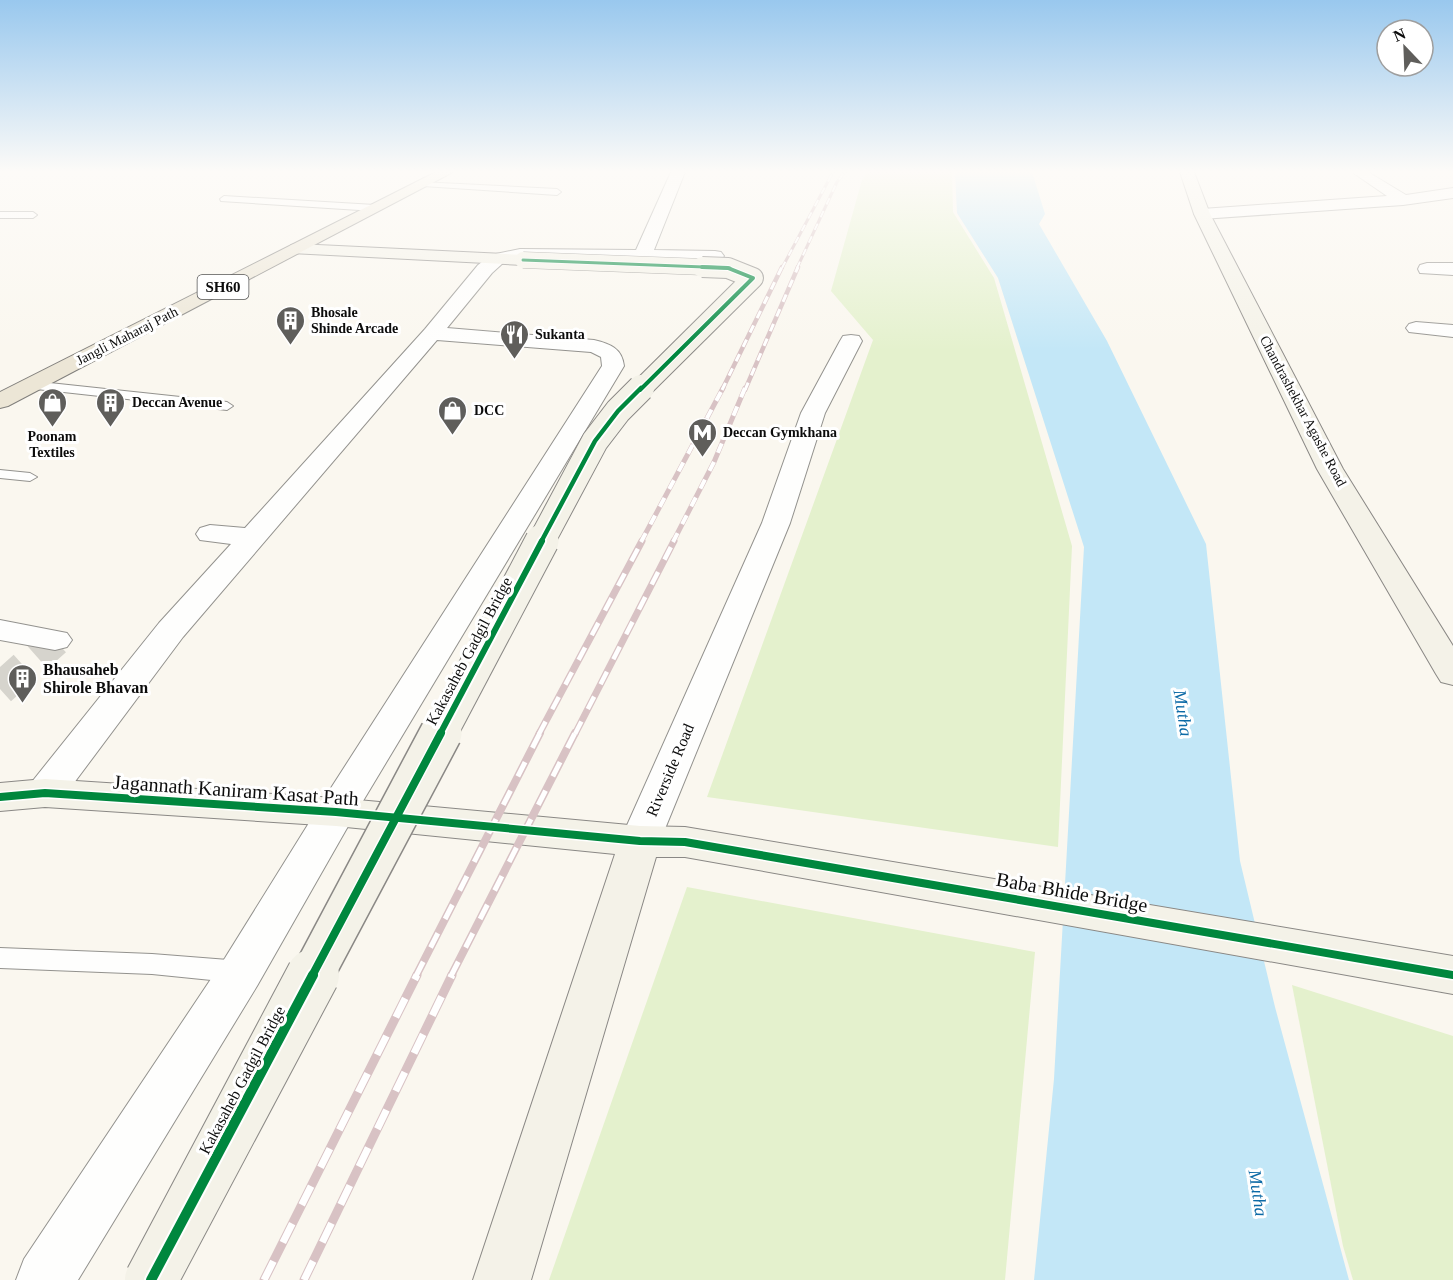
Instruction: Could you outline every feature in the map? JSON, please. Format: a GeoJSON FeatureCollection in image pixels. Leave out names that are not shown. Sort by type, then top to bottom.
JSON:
{"type":"FeatureCollection","features":[{"type":"Feature","properties":{"kind":"main road","name":"Jangli Maharaj Path"},"geometry":{"type":"LineString","coordinates":[[0,401],[330,232]]}},
{"type":"Feature","properties":{"kind":"street"},"geometry":{"type":"LineString","coordinates":[[643,254],[652,232]]}},
{"type":"Feature","properties":{"kind":"street","name":"Chandrashekhar Agashe Road"},"geometry":{"type":"LineString","coordinates":[[1211,232],[1330,469],[1453,674]]}},
{"type":"Feature","properties":{"kind":"street"},"geometry":{"type":"LineString","coordinates":[[297,249],[510,260]]}},
{"type":"Feature","properties":{"kind":"street"},"geometry":{"type":"LineString","coordinates":[[45,793],[171,630],[432,333],[485,269],[528,253],[715,256]]}},
{"type":"Feature","properties":{"kind":"street","name":"Kakasaheb Gadgil Bridge"},"geometry":{"type":"LineString","coordinates":[[151,1280],[596,441],[618,411],[753,278],[728,268],[510,260]]}},
{"type":"Feature","properties":{"kind":"street"},"geometry":{"type":"LineString","coordinates":[[1427,268],[1453,269]]}},
{"type":"Feature","properties":{"kind":"street"},"geometry":{"type":"LineString","coordinates":[[1416,328],[1453,331]]}},
{"type":"Feature","properties":{"kind":"street"},"geometry":{"type":"LineString","coordinates":[[45,1280],[241,972],[336,812],[613,366],[613,357],[609,351],[594,346],[432,333]]}},
{"type":"Feature","properties":{"kind":"street","name":"Riverside Road"},"geometry":{"type":"LineString","coordinates":[[502,1280],[662,842],[813,413],[851,341]]}},
{"type":"Feature","properties":{"kind":"street"},"geometry":{"type":"LineString","coordinates":[[210,534],[253,537]]}},
{"type":"Feature","properties":{"kind":"street"},"geometry":{"type":"LineString","coordinates":[[0,630],[55,639]]}},
{"type":"Feature","properties":{"kind":"street","name":"Jagannath Kaniram Kasat Path"},"geometry":{"type":"LineString","coordinates":[[0,797],[45,793],[336,812],[662,842]]}},
{"type":"Feature","properties":{"kind":"street","name":"Baba Bhide Bridge"},"geometry":{"type":"LineString","coordinates":[[662,842],[1453,975]]}},
{"type":"Feature","properties":{"kind":"lane"},"geometry":{"type":"LineString","coordinates":[[31,385],[227,406]]}},
{"type":"Feature","properties":{"kind":"lane"},"geometry":{"type":"LineString","coordinates":[[0,474],[30,477]]}},
{"type":"Feature","properties":{"kind":"lane"},"geometry":{"type":"LineString","coordinates":[[0,958],[152,964],[241,972]]}},
{"type":"Feature","properties":{"kind":"green space"},"geometry":{"type":"Polygon","coordinates":[[[848,232],[965,232],[994,278],[1072,546],[1058,847],[707,797],[873,340],[831,291],[848,232]]]}},
{"type":"Feature","properties":{"kind":"green space"},"geometry":{"type":"Polygon","coordinates":[[[687,887],[1035,952],[1005,1280],[549,1280],[687,887]]]}},
{"type":"Feature","properties":{"kind":"green space"},"geometry":{"type":"Polygon","coordinates":[[[1292,985],[1453,1036],[1453,1280],[1353,1280],[1343,1246],[1292,985]]]}},
{"type":"Feature","properties":{"kind":"water","name":"Mutha"},"geometry":{"type":"Polygon","coordinates":[[[969,232],[1043,232],[1107,341],[1206,544],[1240,861],[1275,1007],[1349,1280],[1034,1280],[1054,1079],[1084,547],[998,278],[969,232]]]}},
{"type":"Feature","properties":{"kind":"tunnel"},"geometry":{"type":"LineString","coordinates":[[0,689],[55,640]]}},
{"type":"Feature","properties":{"kind":"railway"},"geometry":{"type":"LineString","coordinates":[[782,268],[801,232]]}},
{"type":"Feature","properties":{"kind":"railway"},"geometry":{"type":"LineString","coordinates":[[797,268],[814,232]]}},
{"type":"Feature","properties":{"kind":"railway"},"geometry":{"type":"LineString","coordinates":[[723,389],[782,267]]}},
{"type":"Feature","properties":{"kind":"railway"},"geometry":{"type":"LineString","coordinates":[[745,390],[798,267]]}},
{"type":"Feature","properties":{"kind":"railway"},"geometry":{"type":"LineString","coordinates":[[673,542],[714,462],[745,388]]}},
{"type":"Feature","properties":{"kind":"railway"},"geometry":{"type":"LineString","coordinates":[[641,542],[723,389]]}},
{"type":"Feature","properties":{"kind":"railway"},"geometry":{"type":"LineString","coordinates":[[539,734],[642,541]]}},
{"type":"Feature","properties":{"kind":"railway"},"geometry":{"type":"LineString","coordinates":[[575,734],[674,541]]}},
{"type":"Feature","properties":{"kind":"railway"},"geometry":{"type":"LineString","coordinates":[[416,976],[540,733]]}},
{"type":"Feature","properties":{"kind":"railway"},"geometry":{"type":"LineString","coordinates":[[451,976],[575,733]]}},
{"type":"Feature","properties":{"kind":"railway"},"geometry":{"type":"LineString","coordinates":[[264,1280],[417,975]]}},
{"type":"Feature","properties":{"kind":"railway"},"geometry":{"type":"LineString","coordinates":[[304,1280],[452,975]]}},
{"type":"Feature","properties":{"kind":"cycle path"},"geometry":{"type":"LineString","coordinates":[[151,1280],[595,441],[618,411],[753,278],[728,268],[523,260]]}},
{"type":"Feature","properties":{"kind":"cycle path"},"geometry":{"type":"LineString","coordinates":[[0,797],[45,793],[336,812],[640,841],[685,842],[1453,975]]}},
{"type":"Feature","properties":{"kind":"place","name":"Bhosale Shinde Arcade"},"geometry":{"type":"Point","coordinates":[290,346]}},
{"type":"Feature","properties":{"kind":"place","name":"Sukanta"},"geometry":{"type":"Point","coordinates":[514,360]}},
{"type":"Feature","properties":{"kind":"place","name":"Poonam Textiles"},"geometry":{"type":"Point","coordinates":[52,428]}},
{"type":"Feature","properties":{"kind":"place","name":"Deccan Avenue"},"geometry":{"type":"Point","coordinates":[111,428]}},
{"type":"Feature","properties":{"kind":"place","name":"DCC"},"geometry":{"type":"Point","coordinates":[453,436]}},
{"type":"Feature","properties":{"kind":"place","name":"Deccan Gymkhana"},"geometry":{"type":"Point","coordinates":[702,458]}},
{"type":"Feature","properties":{"kind":"place","name":"Bhausaheb Shirole Bhavan"},"geometry":{"type":"Point","coordinates":[22,704]}}]}
